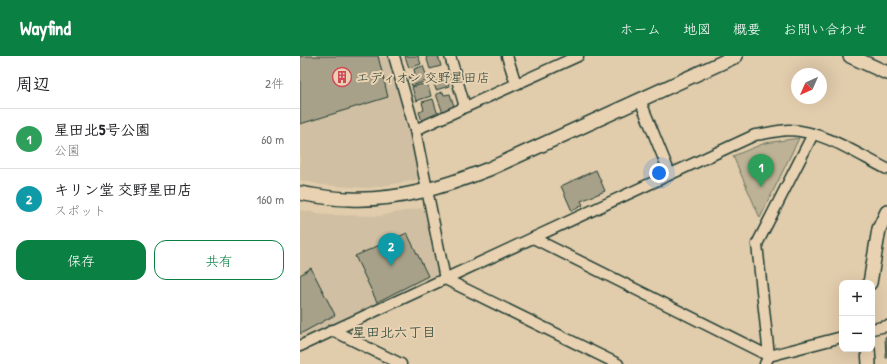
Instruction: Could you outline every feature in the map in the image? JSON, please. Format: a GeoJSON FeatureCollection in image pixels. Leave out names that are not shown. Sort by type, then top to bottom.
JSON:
{"type":"FeatureCollection","features":[{"type":"Feature","properties":{"kind":"street"},"geometry":{"type":"LineString","coordinates":[[394,56],[415,130],[429,190],[445,279]]}},
{"type":"Feature","properties":{"kind":"street"},"geometry":{"type":"LineString","coordinates":[[450,56],[465,107]]}},
{"type":"Feature","properties":{"kind":"street"},"geometry":{"type":"LineString","coordinates":[[508,56],[516,84]]}},
{"type":"Feature","properties":{"kind":"street"},"geometry":{"type":"LineString","coordinates":[[415,130],[516,84],[565,59],[578,56]]}},
{"type":"Feature","properties":{"kind":"street"},"geometry":{"type":"LineString","coordinates":[[300,193],[348,199],[382,198],[429,190],[451,184],[489,169],[735,56]]}},
{"type":"Feature","properties":{"kind":"street"},"geometry":{"type":"LineString","coordinates":[[850,56],[887,73]]}},
{"type":"Feature","properties":{"kind":"street"},"geometry":{"type":"LineString","coordinates":[[640,100],[670,174]]}},
{"type":"Feature","properties":{"kind":"street"},"geometry":{"type":"LineString","coordinates":[[300,346],[755,135],[789,130],[813,134],[887,169]]}},
{"type":"Feature","properties":{"kind":"street"},"geometry":{"type":"LineString","coordinates":[[767,360],[757,244],[813,134]]}},
{"type":"Feature","properties":{"kind":"street"},"geometry":{"type":"LineString","coordinates":[[870,280],[879,229],[887,212]]}},
{"type":"Feature","properties":{"kind":"street"},"geometry":{"type":"LineString","coordinates":[[533,238],[767,360],[839,338]]}},
{"type":"Feature","properties":{"kind":"street"},"geometry":{"type":"LineString","coordinates":[[445,279],[618,364]]}},
{"type":"Feature","properties":{"kind":"street"},"geometry":{"type":"LineString","coordinates":[[875,329],[887,326]]}},
{"type":"Feature","properties":{"kind":"street"},"geometry":{"type":"LineString","coordinates":[[332,330],[401,364]]}},
{"type":"Feature","properties":{"kind":"street"},"geometry":{"type":"LineString","coordinates":[[868,352],[869,364]]}},
{"type":"Feature","properties":{"kind":"shaded area"},"geometry":{"type":"Polygon","coordinates":[[[300,56],[389,56],[421,170],[417,180],[369,188],[322,185],[300,180],[300,56]]]}},
{"type":"Feature","properties":{"kind":"shaded area"},"geometry":{"type":"Polygon","coordinates":[[[799,138],[760,218],[733,156],[765,143],[799,138]]]}},
{"type":"Feature","properties":{"kind":"shaded area"},"geometry":{"type":"Polygon","coordinates":[[[422,208],[429,213],[439,269],[437,279],[300,345],[300,210],[329,215],[379,216],[422,208]]]}},
{"type":"Feature","properties":{"kind":"building","name":"エディオン 交野星田店"},"geometry":{"type":"Polygon","coordinates":[[[300,56],[378,56],[388,97],[300,124],[300,56]]]}},
{"type":"Feature","properties":{"kind":"building"},"geometry":{"type":"Polygon","coordinates":[[[405,56],[418,56],[421,64],[409,68],[405,56]]]}},
{"type":"Feature","properties":{"kind":"building"},"geometry":{"type":"Polygon","coordinates":[[[426,56],[438,56],[441,66],[430,69],[426,56]]]}},
{"type":"Feature","properties":{"kind":"building"},"geometry":{"type":"Polygon","coordinates":[[[423,66],[428,80],[412,86],[409,76],[415,74],[414,69],[423,66]]]}},
{"type":"Feature","properties":{"kind":"building"},"geometry":{"type":"Polygon","coordinates":[[[445,72],[449,86],[436,90],[432,76],[445,72]]]}},
{"type":"Feature","properties":{"kind":"building"},"geometry":{"type":"Polygon","coordinates":[[[427,83],[431,96],[416,101],[412,87],[427,83]]]}},
{"type":"Feature","properties":{"kind":"building"},"geometry":{"type":"Polygon","coordinates":[[[443,92],[444,95],[450,94],[455,109],[443,113],[436,94],[443,92]]]}},
{"type":"Feature","properties":{"kind":"building"},"geometry":{"type":"Polygon","coordinates":[[[433,99],[438,115],[422,121],[419,112],[424,110],[422,102],[433,99]]]}},
{"type":"Feature","properties":{"kind":"building"},"geometry":{"type":"Polygon","coordinates":[[[596,170],[605,191],[581,201],[583,205],[572,211],[561,186],[596,170]]]}},
{"type":"Feature","properties":{"kind":"building"},"geometry":{"type":"Polygon","coordinates":[[[407,233],[428,276],[377,302],[355,256],[407,233]]]}},
{"type":"Feature","properties":{"kind":"building"},"geometry":{"type":"Polygon","coordinates":[[[311,268],[335,315],[300,334],[300,275],[311,268]]]}},
{"type":"Feature","properties":{"kind":"building"},"geometry":{"type":"Polygon","coordinates":[[[885,337],[887,337],[887,358],[886,358],[885,337]]]}},
{"type":"Feature","properties":{"kind":"place","name":"エディオン 交野星田店"},"geometry":{"type":"Point","coordinates":[342,77]}},
{"type":"Feature","properties":{"kind":"place","name":"星田北5号公園"},"geometry":{"type":"Point","coordinates":[761,187]}},
{"type":"Feature","properties":{"kind":"place","name":"キリン堂 交野星田店"},"geometry":{"type":"Point","coordinates":[391,266]}},
{"type":"Feature","properties":{"kind":"district","name":"星田北六丁目"},"geometry":{"type":"Point","coordinates":[394,332]}}]}
